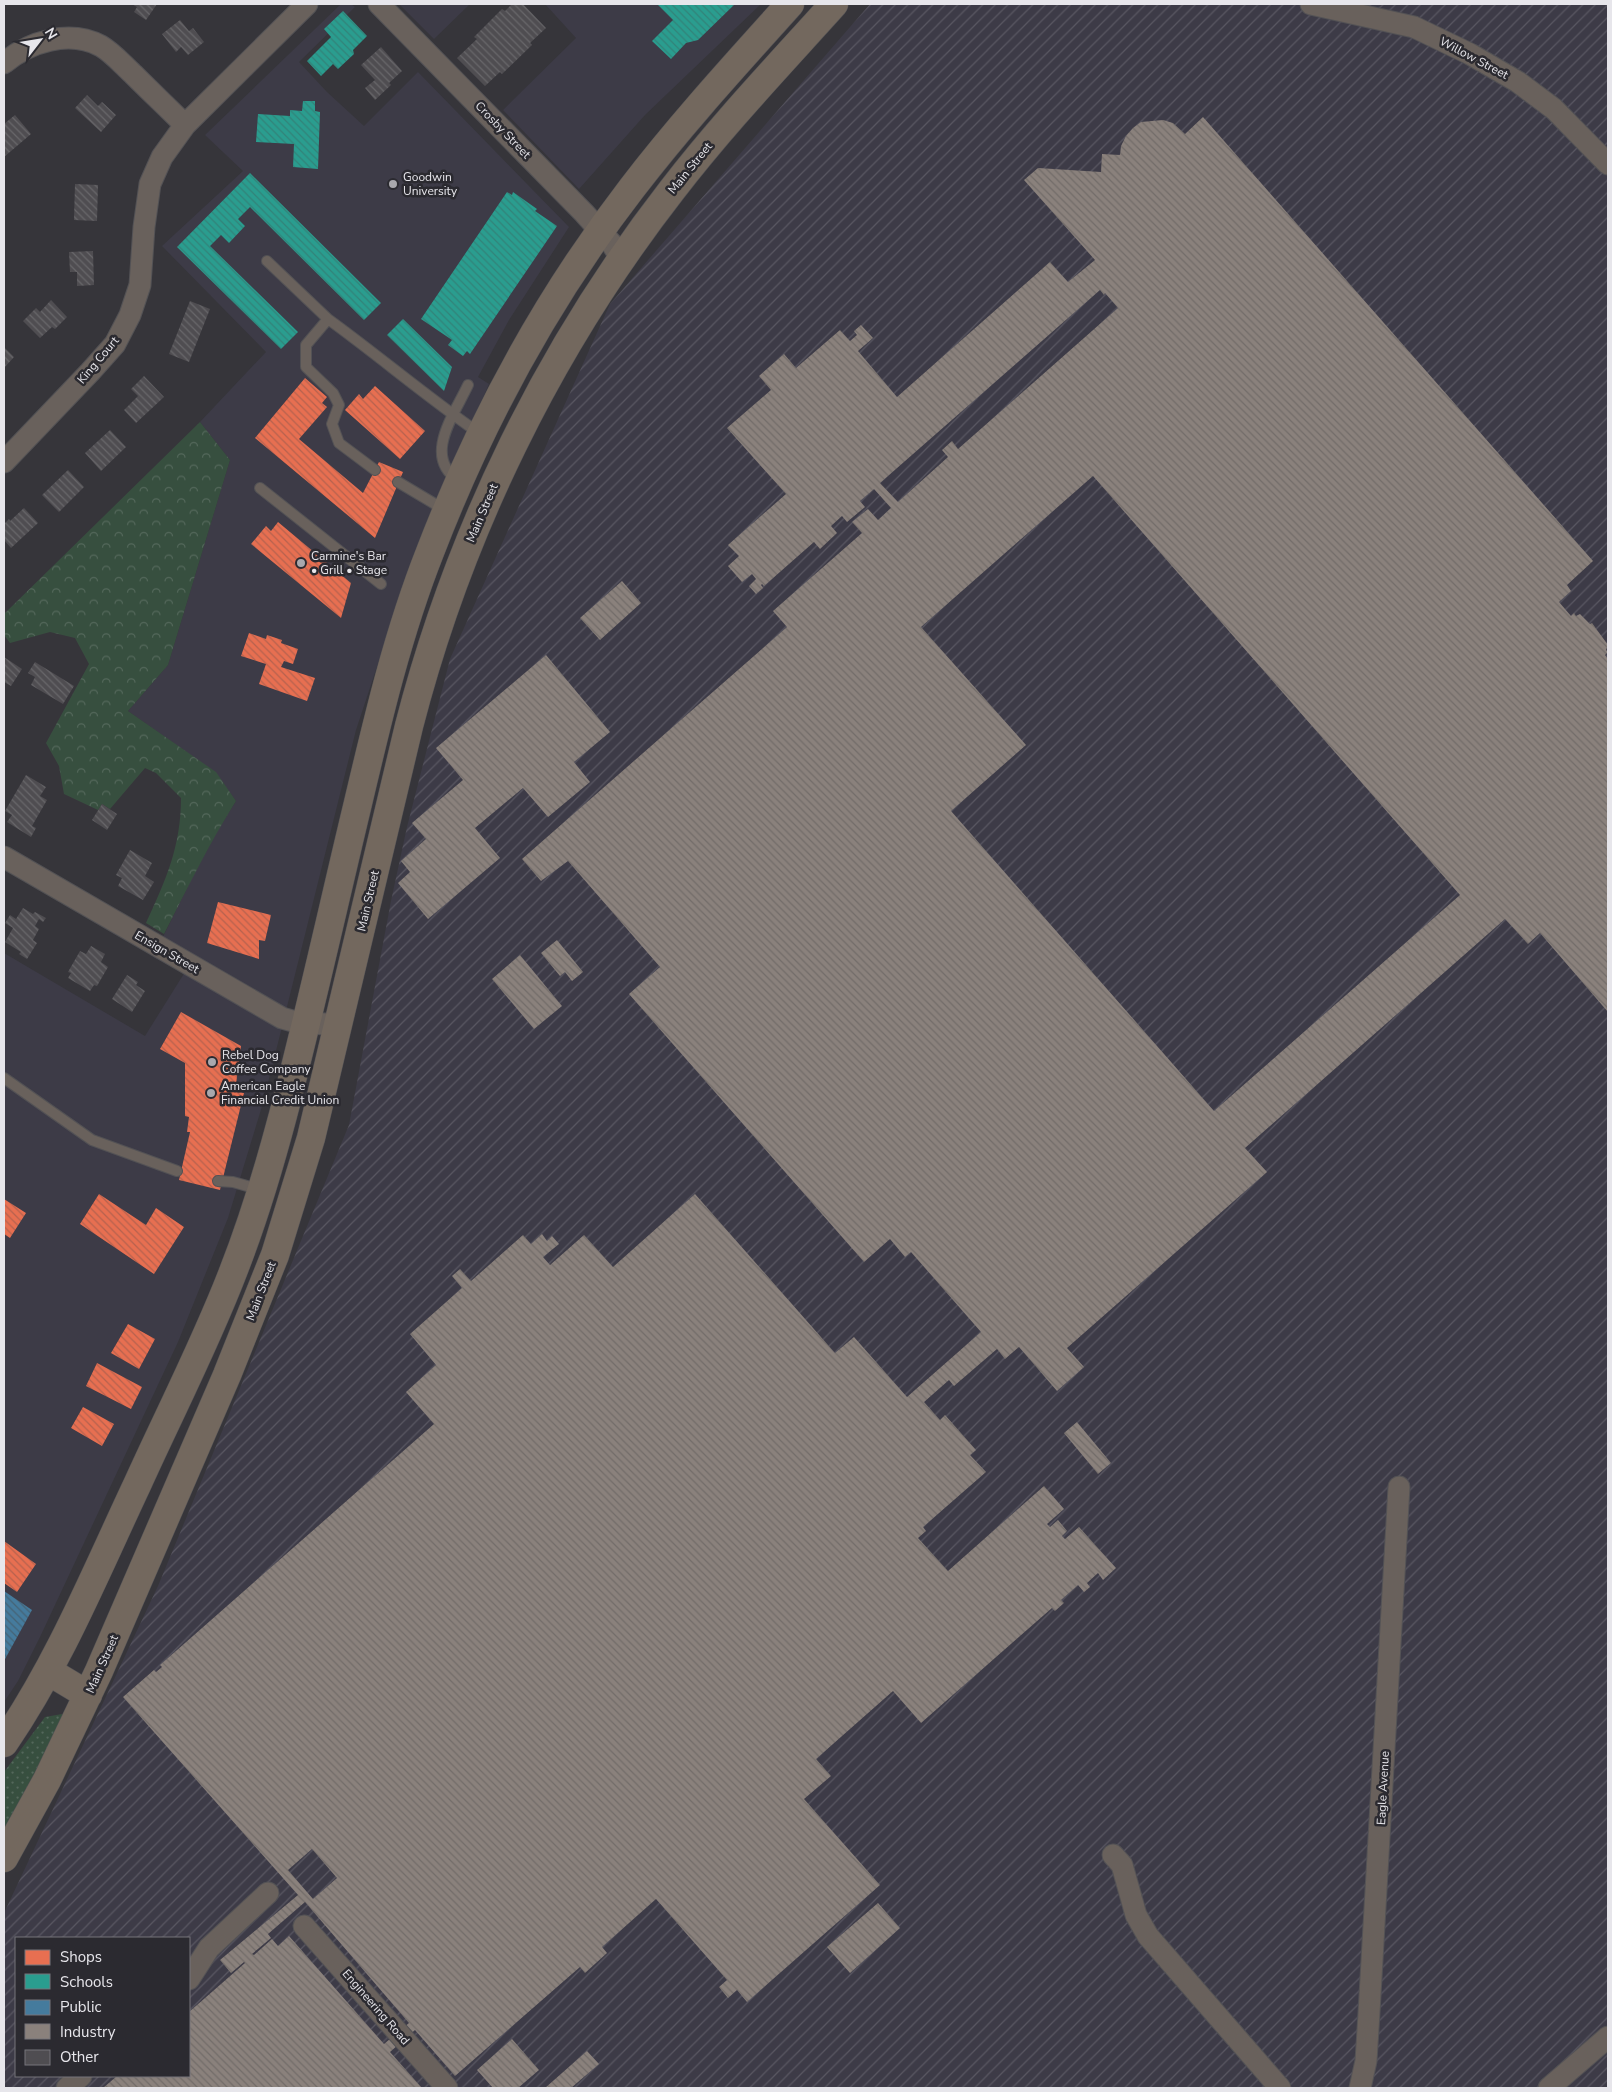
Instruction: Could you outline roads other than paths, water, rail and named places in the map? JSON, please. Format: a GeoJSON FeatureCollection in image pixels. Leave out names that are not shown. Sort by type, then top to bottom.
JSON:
{"type":"FeatureCollection","features":[{"type":"Feature","properties":{"kind":"main road"},"geometry":{"type":"LineString","coordinates":[[4,1743],[48,1671],[203,1344],[244,1244],[262,1190],[284,1111],[384,693],[413,596],[446,510],[480,434],[539,326],[600,231],[679,130],[790,4]]}},
{"type":"Feature","properties":{"kind":"main road","name":"Main Street"},"geometry":{"type":"LineString","coordinates":[[4,1858],[47,1780],[88,1695],[227,1375],[275,1255],[309,1147],[411,717],[453,584],[493,487],[529,413],[573,334],[622,260],[682,177],[834,4]]}},
{"type":"Feature","properties":{"kind":"main road"},"geometry":{"type":"LineString","coordinates":[[244,1244],[275,1255]]}},
{"type":"Feature","properties":{"kind":"main road"},"geometry":{"type":"LineString","coordinates":[[48,1671],[88,1695]]}},
{"type":"Feature","properties":{"kind":"street","name":"King Court"},"geometry":{"type":"LineString","coordinates":[[4,462],[90,372],[114,344],[130,315],[140,285],[144,227],[150,184],[162,157],[185,125],[307,4]]}},
{"type":"Feature","properties":{"kind":"street","name":"Crosby Street"},"geometry":{"type":"LineString","coordinates":[[379,4],[600,231],[622,260]]}},
{"type":"Feature","properties":{"kind":"street","name":"Willow Street"},"geometry":{"type":"LineString","coordinates":[[1311,4],[1414,27],[1470,54],[1518,82],[1554,110],[1608,164]]}},
{"type":"Feature","properties":{"kind":"street"},"geometry":{"type":"LineString","coordinates":[[4,63],[32,46],[54,38],[77,39],[100,46],[117,59],[185,125]]}},
{"type":"Feature","properties":{"kind":"street","name":"Ensign Street"},"geometry":{"type":"LineString","coordinates":[[4,857],[288,1021],[339,1025]]}},
{"type":"Feature","properties":{"kind":"street","name":"Eagle Avenue"},"geometry":{"type":"LineString","coordinates":[[1360,2088],[1366,2061],[1399,1486]]}},
{"type":"Feature","properties":{"kind":"street"},"geometry":{"type":"LineString","coordinates":[[1113,1855],[1122,1865],[1136,1915],[1148,1936],[1280,2088]]}},
{"type":"Feature","properties":{"kind":"street"},"geometry":{"type":"LineString","coordinates":[[190,1977],[209,1948],[268,1893]]}},
{"type":"Feature","properties":{"kind":"street","name":"Engineering Road"},"geometry":{"type":"LineString","coordinates":[[304,1926],[447,2088]]}},
{"type":"Feature","properties":{"kind":"street"},"geometry":{"type":"LineString","coordinates":[[1549,2088],[1608,2037]]}},
{"type":"Feature","properties":{"kind":"street"},"geometry":{"type":"LineString","coordinates":[[67,2088],[80,2077]]}},
{"type":"Feature","properties":{"kind":"lane"},"geometry":{"type":"LineString","coordinates":[[267,261],[328,319],[480,434]]}},
{"type":"Feature","properties":{"kind":"lane"},"geometry":{"type":"LineString","coordinates":[[328,319],[306,345],[306,367],[333,393],[339,405],[332,424],[339,443],[375,470]]}},
{"type":"Feature","properties":{"kind":"lane"},"geometry":{"type":"LineString","coordinates":[[459,481],[449,474],[444,467],[440,454],[444,434],[468,385]]}},
{"type":"Feature","properties":{"kind":"lane"},"geometry":{"type":"LineString","coordinates":[[398,482],[446,510]]}},
{"type":"Feature","properties":{"kind":"lane"},"geometry":{"type":"LineString","coordinates":[[260,488],[381,584]]}},
{"type":"Feature","properties":{"kind":"lane"},"geometry":{"type":"LineString","coordinates":[[4,1078],[92,1140],[177,1171]]}},
{"type":"Feature","properties":{"kind":"lane"},"geometry":{"type":"LineString","coordinates":[[218,1181],[233,1182],[262,1190]]}},
{"type":"Feature","properties":{"kind":"place","name":"Goodwin University"},"geometry":{"type":"Point","coordinates":[393,184]}},
{"type":"Feature","properties":{"kind":"place","name":"Carmine's Bar • Grill • Stage"},"geometry":{"type":"Point","coordinates":[301,563]}},
{"type":"Feature","properties":{"kind":"place","name":"Rebel Dog Coffee Company"},"geometry":{"type":"Point","coordinates":[212,1062]}},
{"type":"Feature","properties":{"kind":"place","name":"American Eagle Financial Credit Union"},"geometry":{"type":"Point","coordinates":[211,1093]}}]}
